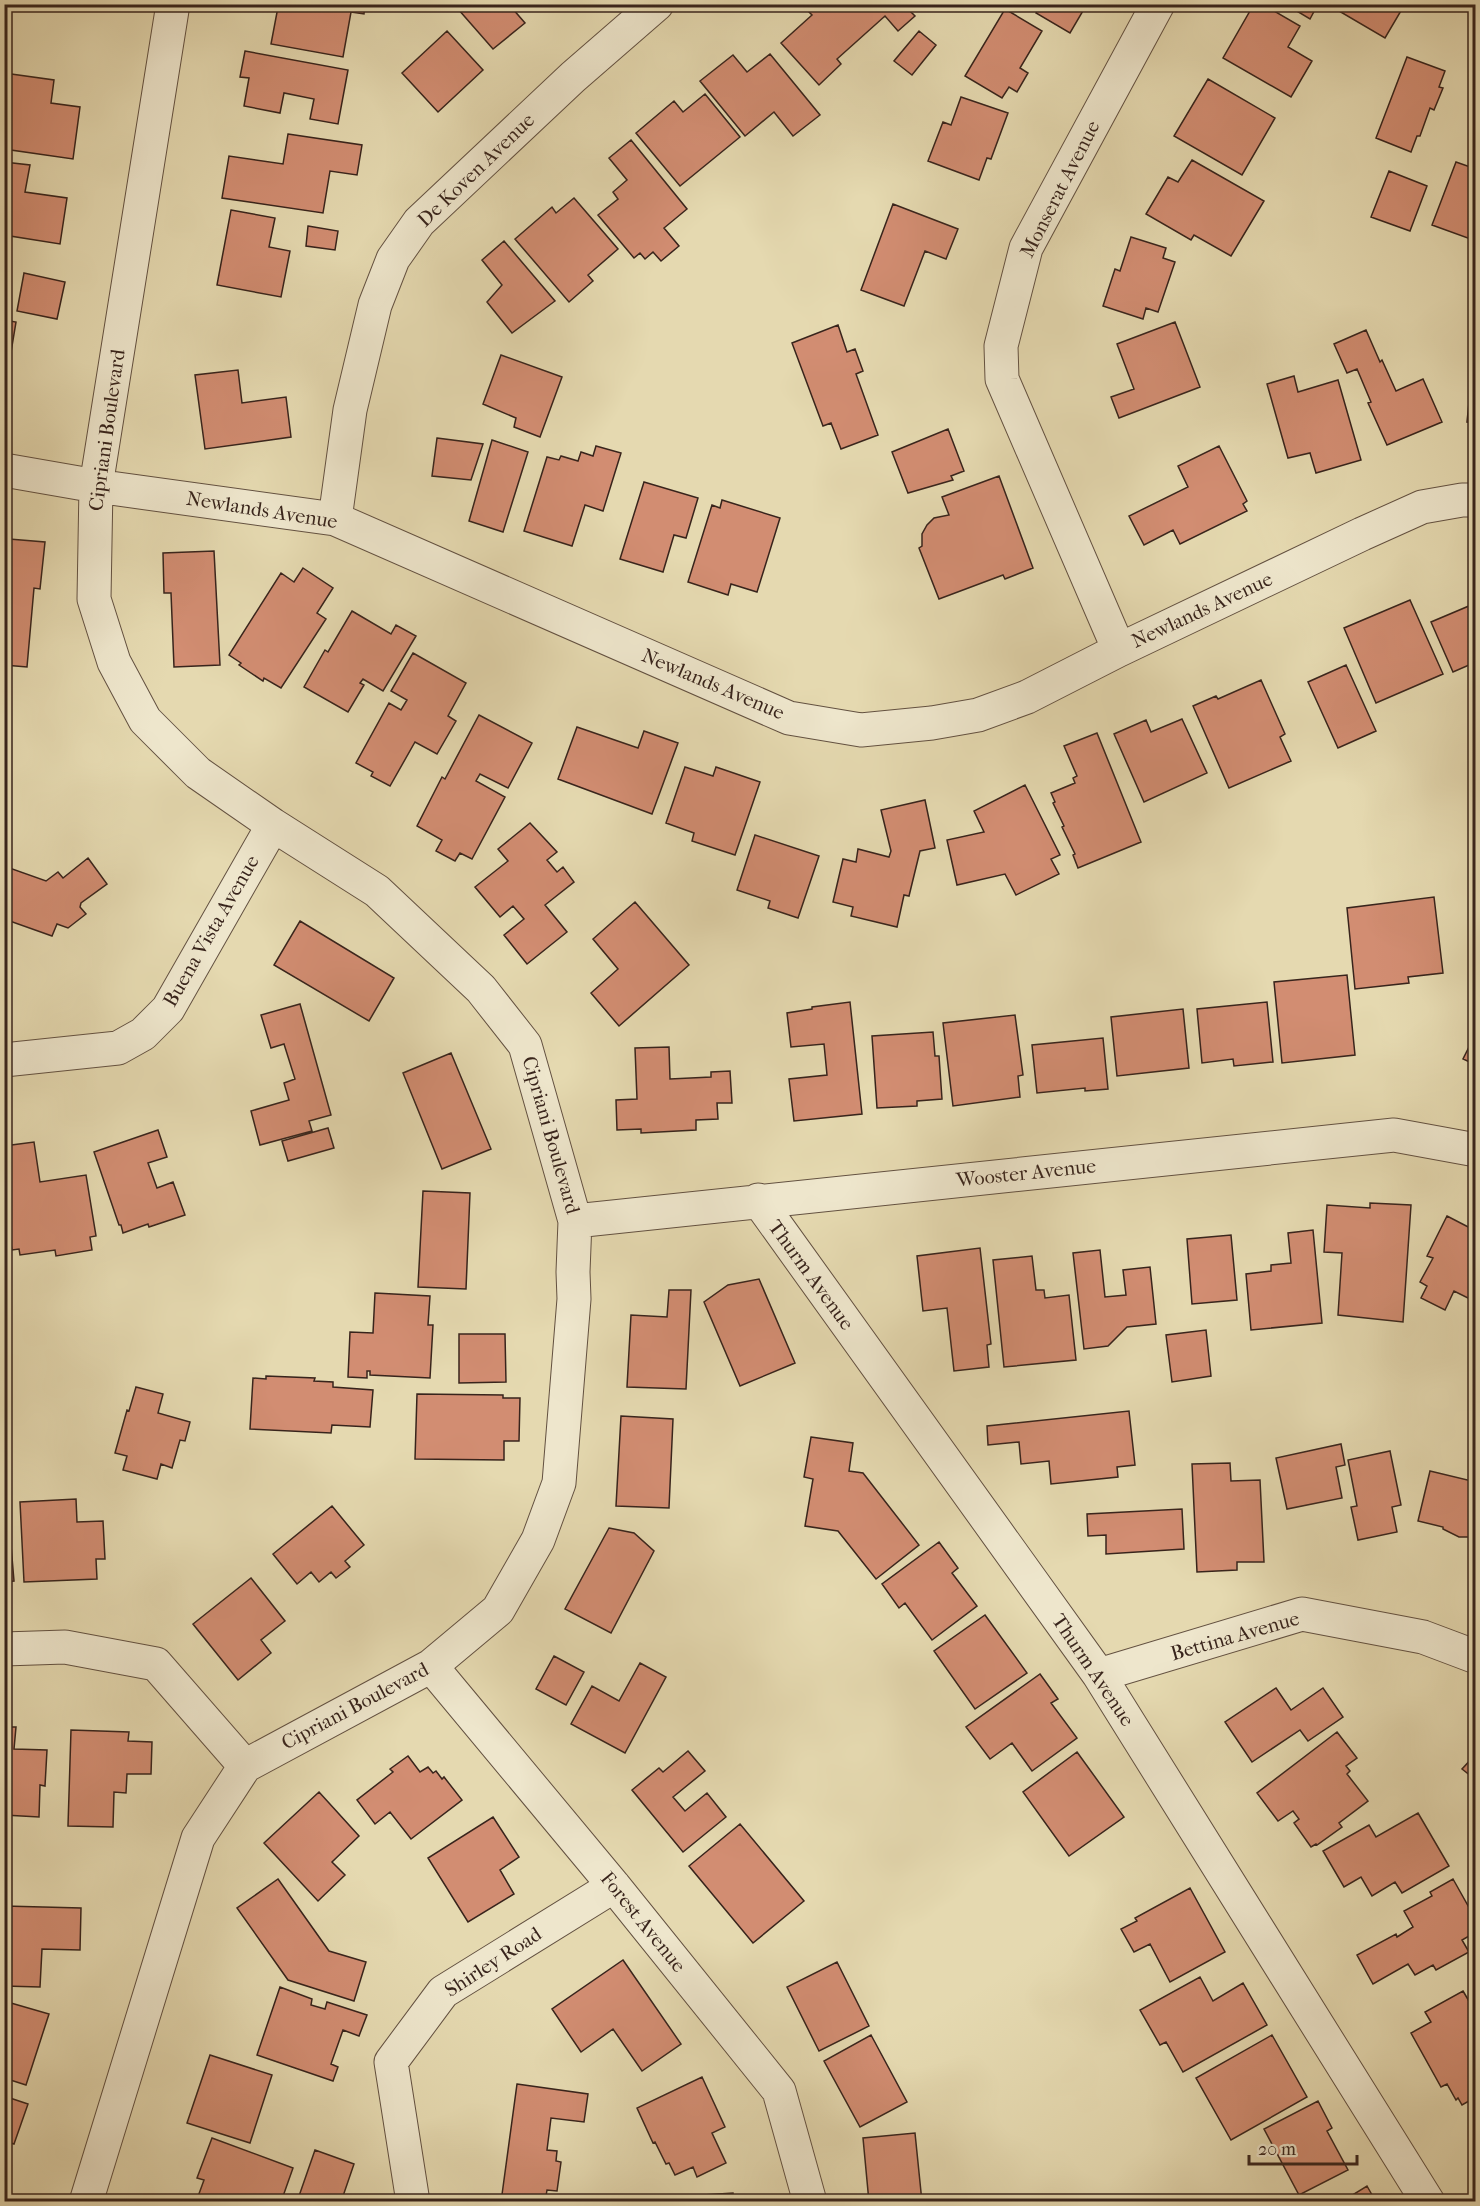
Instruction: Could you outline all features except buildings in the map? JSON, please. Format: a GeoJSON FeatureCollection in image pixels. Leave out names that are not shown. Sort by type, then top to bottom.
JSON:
{"type":"FeatureCollection","features":[{"type":"Feature","properties":{"kind":"street","name":"Cipriani Boulevard"},"geometry":{"type":"LineString","coordinates":[[86,2202],[198,1838],[245,1766],[431,1666],[498,1610],[538,1540],[559,1483],[573,1311],[575,1221],[525,1045],[481,989],[377,891],[273,825],[198,773],[145,720],[114,662],[94,599],[96,486],[173,4]]}},
{"type":"Feature","properties":{"kind":"street","name":"De Koven Avenue"},"geometry":{"type":"LineString","coordinates":[[335,519],[350,410],[375,305],[393,259],[419,222],[573,77],[657,4]]}},
{"type":"Feature","properties":{"kind":"street","name":"Monserat Avenue"},"geometry":{"type":"LineString","coordinates":[[1119,650],[1002,379],[1001,346],[1026,248],[1158,4]]}},
{"type":"Feature","properties":{"kind":"street","name":"Newlands Avenue"},"geometry":{"type":"LineString","coordinates":[[4,470],[96,486],[335,519],[789,718],[861,730],[932,723],[978,715],[1027,697],[1119,650],[1422,507],[1476,500]]}},
{"type":"Feature","properties":{"kind":"street","name":"Buena Vista Avenue"},"geometry":{"type":"LineString","coordinates":[[4,1060],[118,1048],[143,1034],[168,1009],[273,825]]}},
{"type":"Feature","properties":{"kind":"street","name":"Wooster Avenue"},"geometry":{"type":"LineString","coordinates":[[575,1221],[1394,1135],[1476,1150]]}},
{"type":"Feature","properties":{"kind":"street","name":"Thurm Avenue"},"geometry":{"type":"LineString","coordinates":[[758,1200],[1099,1675],[1428,2202]]}},
{"type":"Feature","properties":{"kind":"street","name":"Bettina Avenue"},"geometry":{"type":"LineString","coordinates":[[1099,1675],[1302,1614],[1423,1637],[1476,1657]]}},
{"type":"Feature","properties":{"kind":"street"},"geometry":{"type":"LineString","coordinates":[[4,1649],[65,1647],[156,1664],[245,1766]]}},
{"type":"Feature","properties":{"kind":"street","name":"Forest Avenue"},"geometry":{"type":"LineString","coordinates":[[431,1666],[614,1886],[779,2091],[810,2202]]}},
{"type":"Feature","properties":{"kind":"street","name":"Shirley Road"},"geometry":{"type":"LineString","coordinates":[[413,2202],[391,2062],[442,1992],[614,1886]]}}]}
